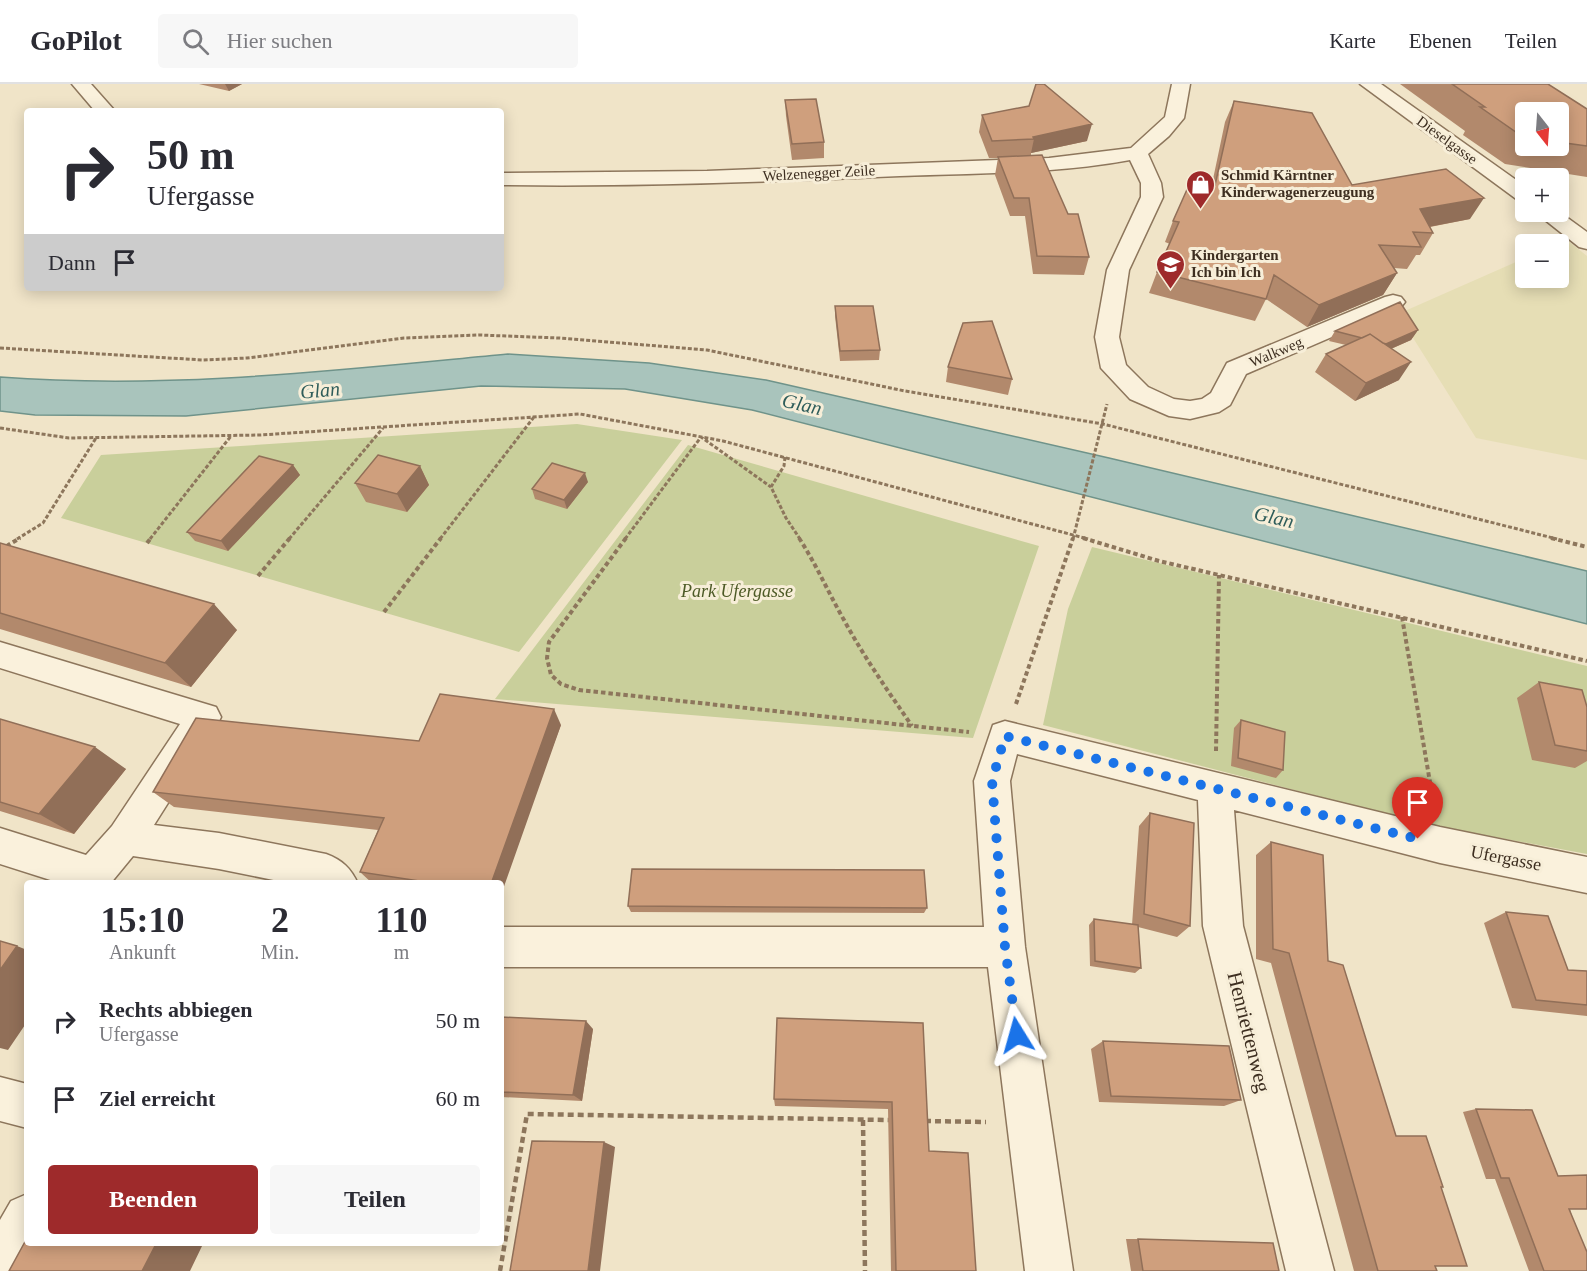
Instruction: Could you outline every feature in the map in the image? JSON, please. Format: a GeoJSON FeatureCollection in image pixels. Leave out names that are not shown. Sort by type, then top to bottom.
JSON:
{"type":"FeatureCollection","features":[{"type":"Feature","properties":{"kind":"street"},"geometry":{"type":"LineString","coordinates":[[81,84],[102,108]]}},
{"type":"Feature","properties":{"kind":"street"},"geometry":{"type":"LineString","coordinates":[[1137,153],[1162,132],[1174,117],[1181,84]]}},
{"type":"Feature","properties":{"kind":"street","name":"Dieselgasse"},"geometry":{"type":"LineString","coordinates":[[1369,84],[1515,189]]}},
{"type":"Feature","properties":{"kind":"street","name":"Welzenegger Zeile"},"geometry":{"type":"LineString","coordinates":[[504,179],[604,181],[715,179],[1048,164],[1137,153]]}},
{"type":"Feature","properties":{"kind":"street","name":"Walkweg"},"geometry":{"type":"LineString","coordinates":[[1137,153],[1151,183],[1152,197],[1118,270],[1107,337],[1114,368],[1139,393],[1169,407],[1190,410],[1209,406],[1221,399],[1236,369],[1393,302]]}},
{"type":"Feature","properties":{"kind":"street"},"geometry":{"type":"LineString","coordinates":[[1560,222],[1587,242]]}},
{"type":"Feature","properties":{"kind":"street"},"geometry":{"type":"LineString","coordinates":[[0,655],[204,717],[125,838],[93,875],[0,846]]}},
{"type":"Feature","properties":{"kind":"street"},"geometry":{"type":"LineString","coordinates":[[1005,736],[992,781],[1005,947],[1050,1271]]}},
{"type":"Feature","properties":{"kind":"street","name":"Ufergasse"},"geometry":{"type":"LineString","coordinates":[[1005,736],[1440,845],[1587,875]]}},
{"type":"Feature","properties":{"kind":"street","name":"Henriettenweg"},"geometry":{"type":"LineString","coordinates":[[1215,788],[1223,926],[1310,1271]]}},
{"type":"Feature","properties":{"kind":"street"},"geometry":{"type":"LineString","coordinates":[[125,838],[219,851],[326,872],[335,880]]}},
{"type":"Feature","properties":{"kind":"street"},"geometry":{"type":"LineString","coordinates":[[504,947],[1005,947]]}},
{"type":"Feature","properties":{"kind":"street"},"geometry":{"type":"LineString","coordinates":[[0,1099],[24,1105]]}},
{"type":"Feature","properties":{"kind":"street"},"geometry":{"type":"LineString","coordinates":[[0,1268],[24,1223]]}},
{"type":"Feature","properties":{"kind":"path"},"geometry":{"type":"LineString","coordinates":[[0,348],[203,360],[246,358],[404,338],[479,335],[559,338],[707,350],[906,391],[1103,424],[1587,547]]}},
{"type":"Feature","properties":{"kind":"path"},"geometry":{"type":"LineString","coordinates":[[0,428],[69,438],[231,436],[580,414],[701,437],[1074,535],[1160,561],[1587,661]]}},
{"type":"Feature","properties":{"kind":"path"},"geometry":{"type":"LineString","coordinates":[[384,612],[535,417]]}},
{"type":"Feature","properties":{"kind":"path"},"geometry":{"type":"LineString","coordinates":[[701,437],[549,642],[547,662],[549,670],[559,683],[579,690],[1005,736],[1074,535],[1103,424]]}},
{"type":"Feature","properties":{"kind":"path"},"geometry":{"type":"LineString","coordinates":[[258,576],[383,428]]}},
{"type":"Feature","properties":{"kind":"path"},"geometry":{"type":"LineString","coordinates":[[147,543],[231,436]]}},
{"type":"Feature","properties":{"kind":"path"},"geometry":{"type":"LineString","coordinates":[[0,550],[43,523],[97,437]]}},
{"type":"Feature","properties":{"kind":"path"},"geometry":{"type":"LineString","coordinates":[[701,437],[771,487],[786,518],[815,562],[843,619],[872,669],[912,726]]}},
{"type":"Feature","properties":{"kind":"path"},"geometry":{"type":"LineString","coordinates":[[771,487],[784,466],[785,458]]}},
{"type":"Feature","properties":{"kind":"path"},"geometry":{"type":"LineString","coordinates":[[1215,788],[1220,575]]}},
{"type":"Feature","properties":{"kind":"path"},"geometry":{"type":"LineString","coordinates":[[1402,617],[1440,845]]}},
{"type":"Feature","properties":{"kind":"path"},"geometry":{"type":"LineString","coordinates":[[500,1271],[527,1114],[898,1120]]}},
{"type":"Feature","properties":{"kind":"path"},"geometry":{"type":"LineString","coordinates":[[863,1120],[865,1271]]}},
{"type":"Feature","properties":{"kind":"path"},"geometry":{"type":"LineString","coordinates":[[922,1120],[1029,1122]]}},
{"type":"Feature","properties":{"kind":"shaded area"},"geometry":{"type":"Polygon","coordinates":[[[1569,242],[1587,256],[1587,460],[1476,438],[1398,314],[1515,262],[1515,288],[1569,288],[1569,242]]]}},
{"type":"Feature","properties":{"kind":"green space"},"geometry":{"type":"Polygon","coordinates":[[[577,424],[682,440],[519,652],[61,518],[101,455],[577,424]]]}},
{"type":"Feature","properties":{"kind":"green space","name":"Park Ufergasse"},"geometry":{"type":"Polygon","coordinates":[[[688,445],[1039,546],[973,738],[495,699],[688,445]]]}},
{"type":"Feature","properties":{"kind":"green space"},"geometry":{"type":"Polygon","coordinates":[[[1092,547],[1587,666],[1587,854],[1430,825],[1043,725],[1068,609],[1092,547]]]}},
{"type":"Feature","properties":{"kind":"water","name":"Glan"},"geometry":{"type":"Polygon","coordinates":[[[508,354],[649,363],[766,380],[1587,571],[1587,624],[752,410],[625,389],[481,386],[186,416],[35,415],[0,411],[0,377],[127,381],[191,380],[318,372],[508,354]]]}},
{"type":"Feature","properties":{"kind":"building"},"geometry":{"type":"Polygon","coordinates":[[[1036,84],[1044,84],[1092,124],[1033,137],[1034,139],[992,141],[982,115],[1029,106],[1036,84]]]}},
{"type":"Feature","properties":{"kind":"building"},"geometry":{"type":"Polygon","coordinates":[[[1452,84],[1548,84],[1587,109],[1587,146],[1569,144],[1569,102],[1515,102],[1515,131],[1480,107],[1485,107],[1452,84]]]}},
{"type":"Feature","properties":{"kind":"building"},"geometry":{"type":"Polygon","coordinates":[[[816,99],[824,142],[792,144],[785,100],[816,99]]]}},
{"type":"Feature","properties":{"kind":"building"},"geometry":{"type":"Polygon","coordinates":[[[1234,101],[1312,113],[1352,185],[1446,169],[1484,198],[1420,209],[1433,233],[1413,232],[1421,247],[1379,245],[1397,273],[1319,305],[1274,275],[1266,299],[1157,272],[1179,222],[1173,221],[1189,185],[1194,186],[1197,181],[1215,185],[1234,101]]]}},
{"type":"Feature","properties":{"kind":"building"},"geometry":{"type":"Polygon","coordinates":[[[1042,155],[1068,214],[1078,214],[1089,257],[1037,256],[1029,198],[1014,198],[998,157],[1042,155]]]}},
{"type":"Feature","properties":{"kind":"building"},"geometry":{"type":"Polygon","coordinates":[[[1400,302],[1418,330],[1386,344],[1370,334],[1362,338],[1335,331],[1400,302]]]}},
{"type":"Feature","properties":{"kind":"building"},"geometry":{"type":"Polygon","coordinates":[[[835,306],[873,306],[880,350],[840,351],[835,306]]]}},
{"type":"Feature","properties":{"kind":"building"},"geometry":{"type":"Polygon","coordinates":[[[992,321],[1012,379],[948,367],[963,323],[992,321]]]}},
{"type":"Feature","properties":{"kind":"building"},"geometry":{"type":"Polygon","coordinates":[[[1370,334],[1411,362],[1366,383],[1326,354],[1370,334]]]}},
{"type":"Feature","properties":{"kind":"building"},"geometry":{"type":"Polygon","coordinates":[[[378,455],[420,466],[397,494],[355,483],[378,455]]]}},
{"type":"Feature","properties":{"kind":"building"},"geometry":{"type":"Polygon","coordinates":[[[259,456],[293,465],[221,541],[187,532],[259,456]]]}},
{"type":"Feature","properties":{"kind":"building"},"geometry":{"type":"Polygon","coordinates":[[[552,463],[585,473],[564,500],[532,489],[552,463]]]}},
{"type":"Feature","properties":{"kind":"building"},"geometry":{"type":"Polygon","coordinates":[[[0,543],[214,604],[165,663],[0,613],[0,543]]]}},
{"type":"Feature","properties":{"kind":"building"},"geometry":{"type":"Polygon","coordinates":[[[1539,682],[1582,690],[1587,707],[1587,751],[1555,745],[1539,682]]]}},
{"type":"Feature","properties":{"kind":"building"},"geometry":{"type":"Polygon","coordinates":[[[440,694],[554,709],[492,880],[413,880],[360,872],[384,818],[153,792],[196,718],[419,741],[440,694]]]}},
{"type":"Feature","properties":{"kind":"building"},"geometry":{"type":"Polygon","coordinates":[[[0,719],[95,747],[39,814],[0,802],[0,719]]]}},
{"type":"Feature","properties":{"kind":"building"},"geometry":{"type":"Polygon","coordinates":[[[1241,720],[1285,732],[1283,770],[1238,758],[1241,720]]]}},
{"type":"Feature","properties":{"kind":"building"},"geometry":{"type":"Polygon","coordinates":[[[1150,813],[1194,823],[1190,926],[1144,914],[1150,813]]]}},
{"type":"Feature","properties":{"kind":"building"},"geometry":{"type":"Polygon","coordinates":[[[1271,842],[1323,855],[1328,961],[1343,965],[1396,1136],[1426,1136],[1467,1266],[1435,1266],[1437,1271],[1378,1271],[1289,953],[1273,949],[1271,842]]]}},
{"type":"Feature","properties":{"kind":"building"},"geometry":{"type":"Polygon","coordinates":[[[632,869],[924,870],[927,908],[628,906],[632,869]]]}},
{"type":"Feature","properties":{"kind":"building"},"geometry":{"type":"Polygon","coordinates":[[[1506,912],[1548,916],[1568,970],[1587,971],[1587,1005],[1536,1000],[1506,912]]]}},
{"type":"Feature","properties":{"kind":"building"},"geometry":{"type":"Polygon","coordinates":[[[1094,919],[1138,925],[1141,968],[1095,961],[1094,919]]]}},
{"type":"Feature","properties":{"kind":"building"},"geometry":{"type":"Polygon","coordinates":[[[0,941],[17,946],[0,970],[0,941]]]}},
{"type":"Feature","properties":{"kind":"building"},"geometry":{"type":"Polygon","coordinates":[[[504,1017],[586,1021],[573,1095],[504,1092],[504,1017]]]}},
{"type":"Feature","properties":{"kind":"building"},"geometry":{"type":"Polygon","coordinates":[[[777,1018],[923,1023],[929,1151],[968,1153],[976,1271],[896,1271],[892,1102],[774,1099],[777,1018]]]}},
{"type":"Feature","properties":{"kind":"building"},"geometry":{"type":"Polygon","coordinates":[[[1103,1041],[1229,1046],[1241,1100],[1111,1096],[1103,1041]]]}},
{"type":"Feature","properties":{"kind":"building"},"geometry":{"type":"Polygon","coordinates":[[[1476,1109],[1532,1110],[1558,1176],[1587,1175],[1587,1209],[1569,1209],[1587,1252],[1587,1271],[1544,1271],[1509,1178],[1501,1178],[1476,1109]]]}},
{"type":"Feature","properties":{"kind":"building"},"geometry":{"type":"Polygon","coordinates":[[[532,1141],[604,1142],[588,1271],[510,1271],[532,1141]]]}},
{"type":"Feature","properties":{"kind":"building"},"geometry":{"type":"Polygon","coordinates":[[[1138,1239],[1273,1243],[1279,1271],[1143,1271],[1138,1239]]]}},
{"type":"Feature","properties":{"kind":"building"},"geometry":{"type":"Polygon","coordinates":[[[24,1244],[24,1246],[155,1246],[142,1271],[9,1271],[24,1244]]]}},
{"type":"Feature","properties":{"kind":"place","name":"Schmid Kärntner Kinderwagenerzeugung"},"geometry":{"type":"Point","coordinates":[1200,210]}},
{"type":"Feature","properties":{"kind":"place","name":"Kindergarten Ich bin Ich"},"geometry":{"type":"Point","coordinates":[1170,290]}},
{"type":"Feature","properties":{"kind":"route"},"geometry":{"type":"LineString","coordinates":[[1017,1035],[1005,947],[992,781],[1005,736],[1418,839]]}}]}
